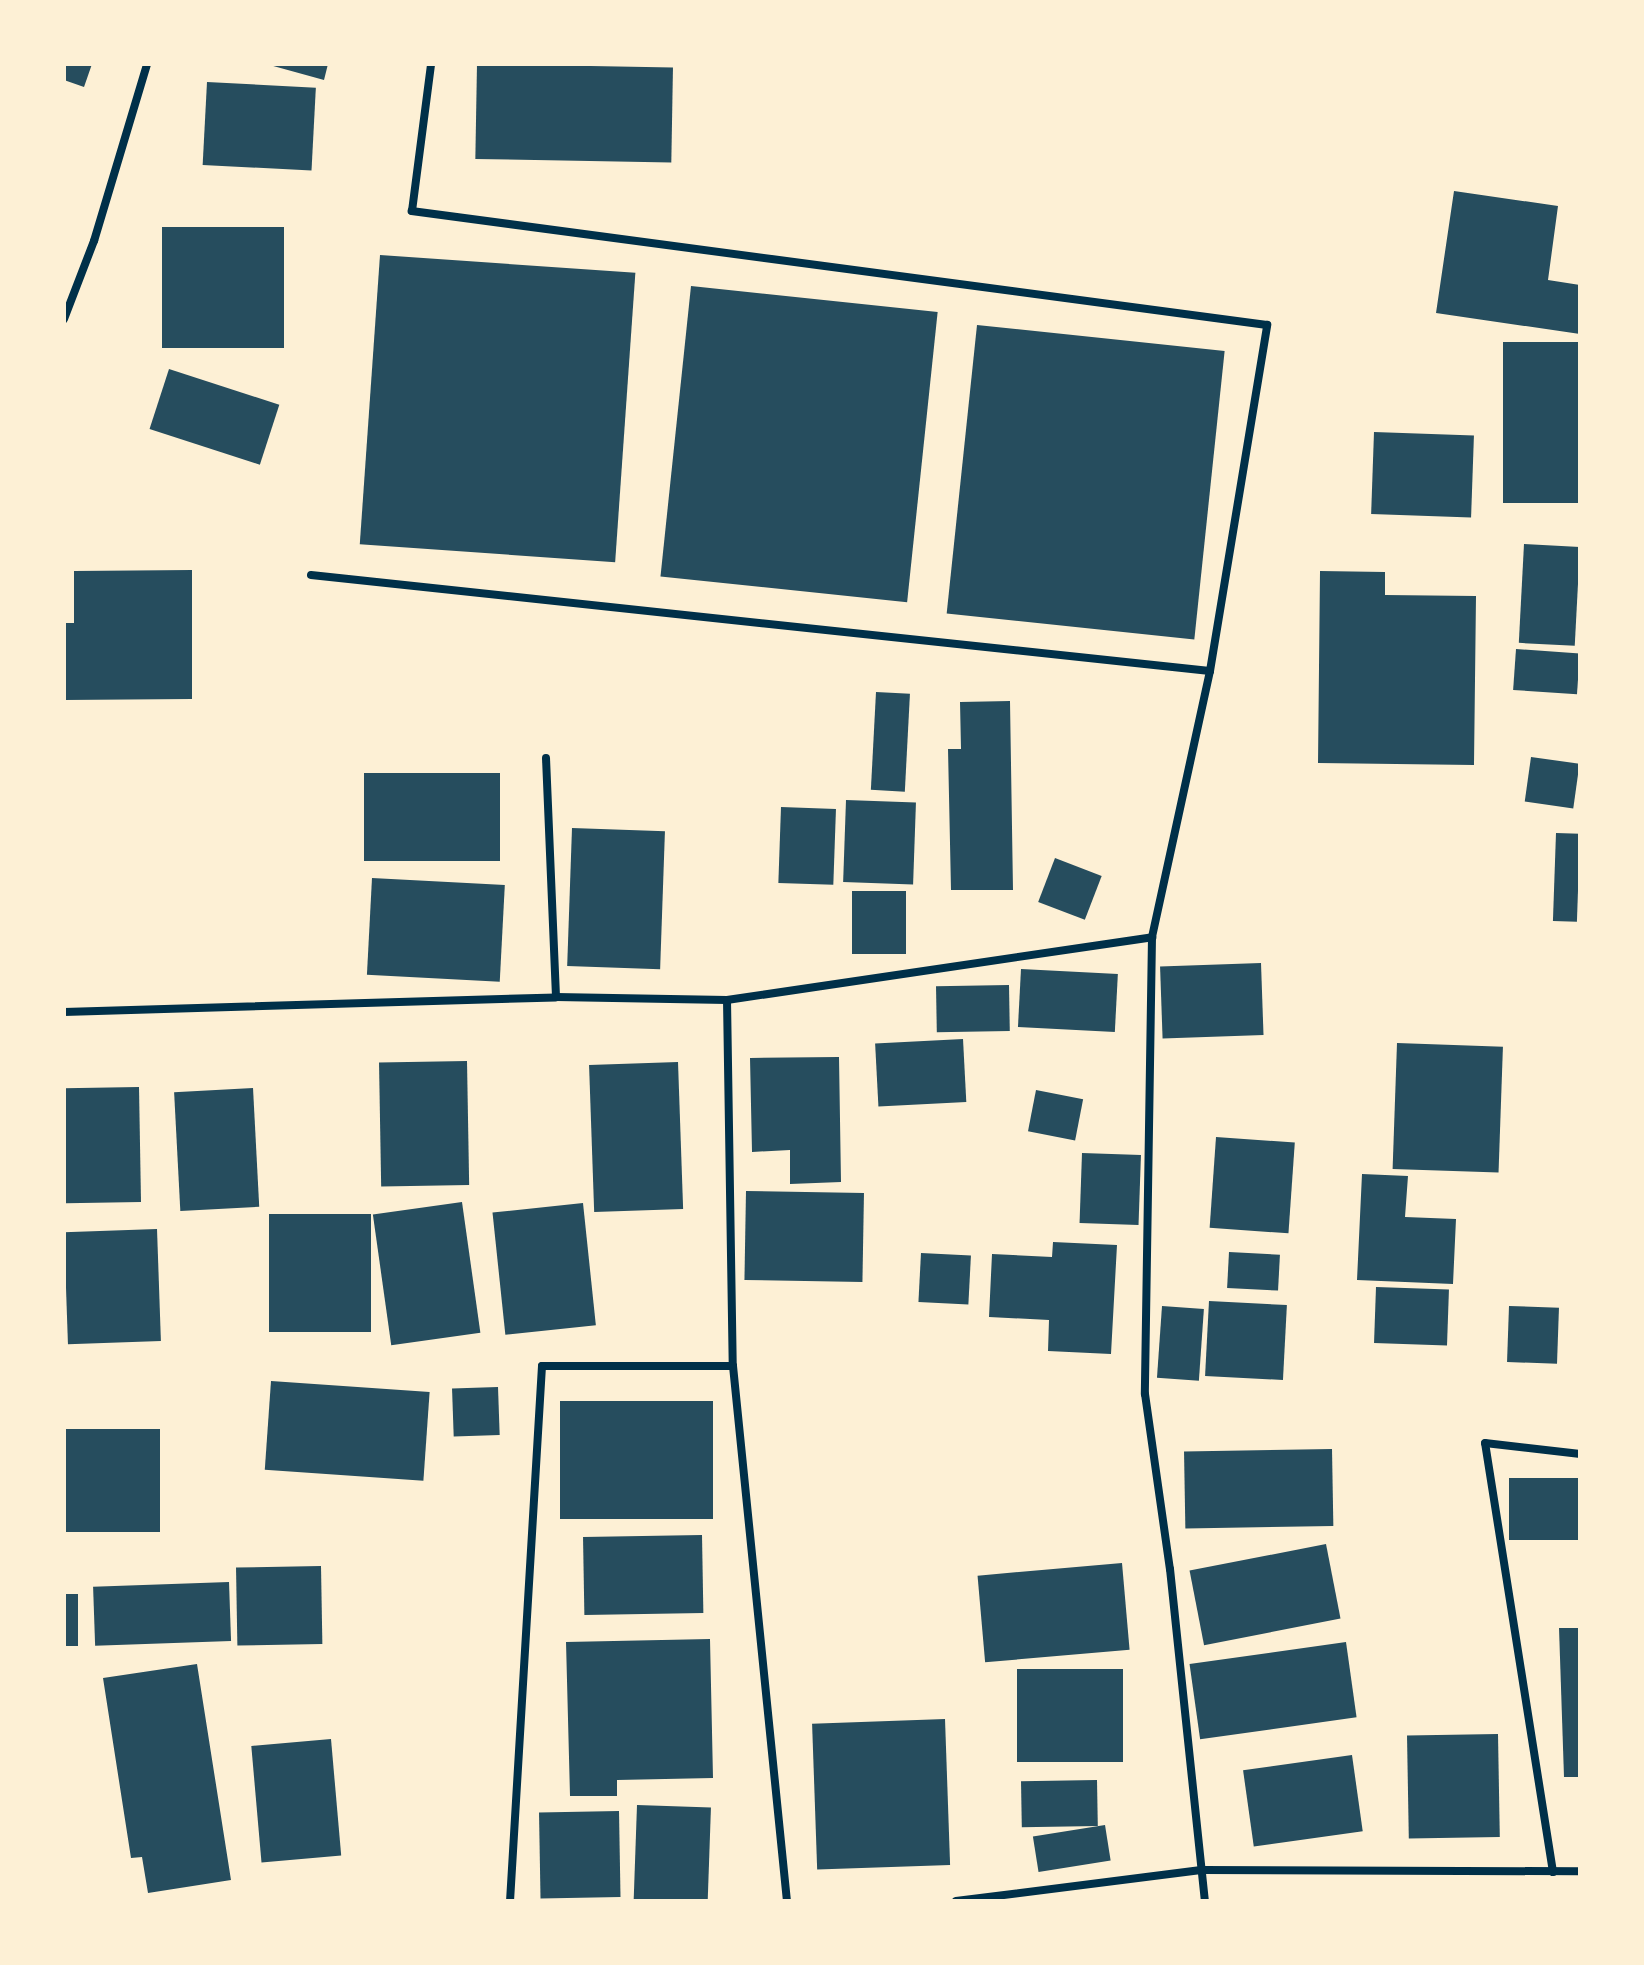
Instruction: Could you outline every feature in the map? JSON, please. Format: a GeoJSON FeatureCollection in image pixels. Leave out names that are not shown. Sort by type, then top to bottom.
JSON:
{"type":"FeatureCollection","features":[{"type":"Feature","properties":{"kind":"street"},"geometry":{"type":"LineString","coordinates":[[64,319],[94,241],[147,64]]}},
{"type":"Feature","properties":{"kind":"street"},"geometry":{"type":"LineString","coordinates":[[431,64],[412,211],[1267,325],[1210,671],[1152,937],[1145,1394],[1205,1901]]}},
{"type":"Feature","properties":{"kind":"street"},"geometry":{"type":"LineString","coordinates":[[311,575],[1210,671]]}},
{"type":"Feature","properties":{"kind":"street"},"geometry":{"type":"LineString","coordinates":[[546,758],[556,997]]}},
{"type":"Feature","properties":{"kind":"street"},"geometry":{"type":"LineString","coordinates":[[64,1012],[556,997],[727,1000],[1152,937]]}},
{"type":"Feature","properties":{"kind":"street"},"geometry":{"type":"LineString","coordinates":[[727,1000],[733,1366],[787,1901]]}},
{"type":"Feature","properties":{"kind":"street"},"geometry":{"type":"LineString","coordinates":[[510,1901],[542,1366],[733,1366]]}},
{"type":"Feature","properties":{"kind":"street"},"geometry":{"type":"LineString","coordinates":[[1553,1872],[1485,1443],[1580,1454]]}},
{"type":"Feature","properties":{"kind":"street"},"geometry":{"type":"LineString","coordinates":[[956,1901],[1203,1870],[1580,1871]]}},
{"type":"Feature","properties":{"kind":"building"},"geometry":{"type":"Polygon","coordinates":[[[64,64],[92,64],[84,87],[64,80],[64,64]]]}},
{"type":"Feature","properties":{"kind":"building"},"geometry":{"type":"Polygon","coordinates":[[[266,64],[328,64],[324,80],[266,64]]]}},
{"type":"Feature","properties":{"kind":"building"},"geometry":{"type":"Polygon","coordinates":[[[477,64],[673,67],[671,162],[475,159],[477,64]]]}},
{"type":"Feature","properties":{"kind":"building"},"geometry":{"type":"Polygon","coordinates":[[[207,82],[316,88],[312,171],[203,165],[207,82]]]}},
{"type":"Feature","properties":{"kind":"building"},"geometry":{"type":"Polygon","coordinates":[[[1454,191],[1558,206],[1548,280],[1580,285],[1580,334],[1436,313],[1454,191]]]}},
{"type":"Feature","properties":{"kind":"building"},"geometry":{"type":"Polygon","coordinates":[[[162,227],[284,227],[284,348],[162,348],[162,227]]]}},
{"type":"Feature","properties":{"kind":"building"},"geometry":{"type":"Polygon","coordinates":[[[380,255],[635,273],[615,562],[360,544],[380,255]]]}},
{"type":"Feature","properties":{"kind":"building"},"geometry":{"type":"Polygon","coordinates":[[[691,286],[938,312],[907,602],[660,576],[691,286]]]}},
{"type":"Feature","properties":{"kind":"building"},"geometry":{"type":"Polygon","coordinates":[[[977,325],[1225,351],[1194,639],[947,613],[977,325]]]}},
{"type":"Feature","properties":{"kind":"building"},"geometry":{"type":"Polygon","coordinates":[[[1503,342],[1580,342],[1580,503],[1503,503],[1503,342]]]}},
{"type":"Feature","properties":{"kind":"building"},"geometry":{"type":"Polygon","coordinates":[[[169,369],[279,405],[260,465],[150,429],[169,369]]]}},
{"type":"Feature","properties":{"kind":"building"},"geometry":{"type":"Polygon","coordinates":[[[1374,432],[1474,435],[1471,517],[1371,514],[1374,432]]]}},
{"type":"Feature","properties":{"kind":"building"},"geometry":{"type":"Polygon","coordinates":[[[1524,544],[1580,547],[1575,646],[1519,643],[1524,544]]]}},
{"type":"Feature","properties":{"kind":"building"},"geometry":{"type":"Polygon","coordinates":[[[192,570],[192,699],[64,700],[64,623],[74,623],[74,571],[192,570]]]}},
{"type":"Feature","properties":{"kind":"building"},"geometry":{"type":"Polygon","coordinates":[[[1320,571],[1385,572],[1385,595],[1476,596],[1474,765],[1318,763],[1320,571]]]}},
{"type":"Feature","properties":{"kind":"building"},"geometry":{"type":"Polygon","coordinates":[[[1516,649],[1580,653],[1577,694],[1513,690],[1516,649]]]}},
{"type":"Feature","properties":{"kind":"building"},"geometry":{"type":"Polygon","coordinates":[[[876,692],[910,694],[905,792],[871,790],[876,692]]]}},
{"type":"Feature","properties":{"kind":"building"},"geometry":{"type":"Polygon","coordinates":[[[1010,701],[1013,890],[951,890],[948,749],[961,749],[960,702],[1010,701]]]}},
{"type":"Feature","properties":{"kind":"building"},"geometry":{"type":"Polygon","coordinates":[[[1531,757],[1580,764],[1573,808],[1525,802],[1531,757]]]}},
{"type":"Feature","properties":{"kind":"building"},"geometry":{"type":"Polygon","coordinates":[[[364,773],[500,773],[500,861],[364,861],[364,773]]]}},
{"type":"Feature","properties":{"kind":"building"},"geometry":{"type":"Polygon","coordinates":[[[846,800],[916,802],[913,884],[843,882],[846,800]]]}},
{"type":"Feature","properties":{"kind":"building"},"geometry":{"type":"Polygon","coordinates":[[[781,807],[836,809],[833,885],[778,883],[781,807]]]}},
{"type":"Feature","properties":{"kind":"building"},"geometry":{"type":"Polygon","coordinates":[[[572,828],[665,831],[660,969],[567,966],[572,828]]]}},
{"type":"Feature","properties":{"kind":"building"},"geometry":{"type":"Polygon","coordinates":[[[1556,833],[1580,834],[1577,922],[1553,921],[1556,833]]]}},
{"type":"Feature","properties":{"kind":"building"},"geometry":{"type":"Polygon","coordinates":[[[1055,858],[1102,876],[1085,920],[1038,902],[1055,858]]]}},
{"type":"Feature","properties":{"kind":"building"},"geometry":{"type":"Polygon","coordinates":[[[372,878],[505,885],[500,982],[367,975],[372,878]]]}},
{"type":"Feature","properties":{"kind":"building"},"geometry":{"type":"Polygon","coordinates":[[[852,891],[906,891],[906,954],[852,954],[852,891]]]}},
{"type":"Feature","properties":{"kind":"building"},"geometry":{"type":"Polygon","coordinates":[[[1261,963],[1264,1035],[1163,1038],[1160,967],[1261,963]]]}},
{"type":"Feature","properties":{"kind":"building"},"geometry":{"type":"Polygon","coordinates":[[[1021,969],[1118,974],[1115,1032],[1018,1027],[1021,969]]]}},
{"type":"Feature","properties":{"kind":"building"},"geometry":{"type":"Polygon","coordinates":[[[1009,985],[1010,1031],[937,1032],[936,986],[1009,985]]]}},
{"type":"Feature","properties":{"kind":"building"},"geometry":{"type":"Polygon","coordinates":[[[963,1039],[966,1102],[878,1107],[875,1044],[963,1039]]]}},
{"type":"Feature","properties":{"kind":"building"},"geometry":{"type":"Polygon","coordinates":[[[1397,1043],[1503,1047],[1499,1173],[1393,1169],[1397,1043]]]}},
{"type":"Feature","properties":{"kind":"building"},"geometry":{"type":"Polygon","coordinates":[[[839,1057],[841,1182],[790,1184],[790,1150],[752,1152],[750,1058],[839,1057]]]}},
{"type":"Feature","properties":{"kind":"building"},"geometry":{"type":"Polygon","coordinates":[[[467,1061],[469,1185],[381,1187],[379,1063],[467,1061]]]}},
{"type":"Feature","properties":{"kind":"building"},"geometry":{"type":"Polygon","coordinates":[[[678,1062],[683,1209],[594,1212],[589,1065],[678,1062]]]}},
{"type":"Feature","properties":{"kind":"building"},"geometry":{"type":"Polygon","coordinates":[[[139,1087],[141,1202],[66,1203],[64,1088],[139,1087]]]}},
{"type":"Feature","properties":{"kind":"building"},"geometry":{"type":"Polygon","coordinates":[[[253,1088],[259,1207],[180,1211],[174,1092],[253,1088]]]}},
{"type":"Feature","properties":{"kind":"building"},"geometry":{"type":"Polygon","coordinates":[[[1036,1090],[1083,1099],[1075,1140],[1028,1131],[1036,1090]]]}},
{"type":"Feature","properties":{"kind":"building"},"geometry":{"type":"Polygon","coordinates":[[[1216,1137],[1295,1143],[1288,1233],[1210,1228],[1216,1137]]]}},
{"type":"Feature","properties":{"kind":"building"},"geometry":{"type":"Polygon","coordinates":[[[1082,1153],[1141,1155],[1139,1225],[1080,1223],[1082,1153]]]}},
{"type":"Feature","properties":{"kind":"building"},"geometry":{"type":"Polygon","coordinates":[[[1362,1174],[1408,1176],[1405,1217],[1456,1219],[1453,1284],[1357,1280],[1362,1174]]]}},
{"type":"Feature","properties":{"kind":"building"},"geometry":{"type":"Polygon","coordinates":[[[746,1191],[864,1193],[862,1282],[744,1280],[746,1191]]]}},
{"type":"Feature","properties":{"kind":"building"},"geometry":{"type":"Polygon","coordinates":[[[462,1202],[480,1333],[391,1345],[373,1215],[462,1202]]]}},
{"type":"Feature","properties":{"kind":"building"},"geometry":{"type":"Polygon","coordinates":[[[583,1203],[596,1325],[505,1335],[492,1213],[583,1203]]]}},
{"type":"Feature","properties":{"kind":"building"},"geometry":{"type":"Polygon","coordinates":[[[269,1214],[371,1214],[371,1332],[269,1332],[269,1214]]]}},
{"type":"Feature","properties":{"kind":"building"},"geometry":{"type":"Polygon","coordinates":[[[157,1229],[161,1341],[68,1344],[64,1232],[157,1229]]]}},
{"type":"Feature","properties":{"kind":"building"},"geometry":{"type":"Polygon","coordinates":[[[1053,1242],[1117,1245],[1111,1354],[1048,1351],[1049,1320],[989,1317],[992,1254],[1052,1257],[1053,1242]]]}},
{"type":"Feature","properties":{"kind":"building"},"geometry":{"type":"Polygon","coordinates":[[[1229,1252],[1280,1255],[1278,1291],[1227,1288],[1229,1252]]]}},
{"type":"Feature","properties":{"kind":"building"},"geometry":{"type":"Polygon","coordinates":[[[921,1253],[971,1256],[968,1305],[918,1302],[921,1253]]]}},
{"type":"Feature","properties":{"kind":"building"},"geometry":{"type":"Polygon","coordinates":[[[1376,1287],[1449,1290],[1447,1346],[1374,1343],[1376,1287]]]}},
{"type":"Feature","properties":{"kind":"building"},"geometry":{"type":"Polygon","coordinates":[[[1209,1301],[1287,1305],[1283,1380],[1205,1376],[1209,1301]]]}},
{"type":"Feature","properties":{"kind":"building"},"geometry":{"type":"Polygon","coordinates":[[[1162,1306],[1204,1309],[1199,1381],[1157,1378],[1162,1306]]]}},
{"type":"Feature","properties":{"kind":"building"},"geometry":{"type":"Polygon","coordinates":[[[1509,1306],[1559,1308],[1557,1364],[1507,1362],[1509,1306]]]}},
{"type":"Feature","properties":{"kind":"building"},"geometry":{"type":"Polygon","coordinates":[[[271,1381],[430,1392],[423,1481],[265,1470],[271,1381]]]}},
{"type":"Feature","properties":{"kind":"building"},"geometry":{"type":"Polygon","coordinates":[[[498,1387],[500,1435],[454,1437],[452,1389],[498,1387]]]}},
{"type":"Feature","properties":{"kind":"building"},"geometry":{"type":"Polygon","coordinates":[[[560,1401],[713,1401],[713,1519],[560,1519],[560,1401]]]}},
{"type":"Feature","properties":{"kind":"building"},"geometry":{"type":"Polygon","coordinates":[[[64,1429],[160,1429],[160,1532],[64,1532],[64,1429]]]}},
{"type":"Feature","properties":{"kind":"building"},"geometry":{"type":"Polygon","coordinates":[[[1332,1449],[1333,1526],[1185,1529],[1184,1452],[1332,1449]]]}},
{"type":"Feature","properties":{"kind":"building"},"geometry":{"type":"Polygon","coordinates":[[[1509,1478],[1580,1478],[1580,1540],[1509,1540],[1509,1478]]]}},
{"type":"Feature","properties":{"kind":"building"},"geometry":{"type":"Polygon","coordinates":[[[702,1535],[703,1613],[584,1615],[583,1537],[702,1535]]]}},
{"type":"Feature","properties":{"kind":"building"},"geometry":{"type":"Polygon","coordinates":[[[1326,1544],[1341,1619],[1204,1645],[1190,1571],[1326,1544]]]}},
{"type":"Feature","properties":{"kind":"building"},"geometry":{"type":"Polygon","coordinates":[[[1122,1563],[1130,1650],[985,1662],[978,1576],[1122,1563]]]}},
{"type":"Feature","properties":{"kind":"building"},"geometry":{"type":"Polygon","coordinates":[[[321,1566],[322,1644],[237,1645],[236,1567],[321,1566]]]}},
{"type":"Feature","properties":{"kind":"building"},"geometry":{"type":"Polygon","coordinates":[[[229,1582],[231,1641],[95,1646],[93,1587],[229,1582]]]}},
{"type":"Feature","properties":{"kind":"building"},"geometry":{"type":"Polygon","coordinates":[[[64,1594],[78,1594],[78,1646],[64,1646],[64,1594]]]}},
{"type":"Feature","properties":{"kind":"building"},"geometry":{"type":"Polygon","coordinates":[[[1559,1628],[1580,1628],[1580,1777],[1564,1777],[1559,1628]]]}},
{"type":"Feature","properties":{"kind":"building"},"geometry":{"type":"Polygon","coordinates":[[[710,1639],[713,1778],[617,1780],[617,1796],[570,1796],[566,1642],[710,1639]]]}},
{"type":"Feature","properties":{"kind":"building"},"geometry":{"type":"Polygon","coordinates":[[[1346,1642],[1357,1717],[1200,1739],[1190,1664],[1346,1642]]]}},
{"type":"Feature","properties":{"kind":"building"},"geometry":{"type":"Polygon","coordinates":[[[197,1664],[231,1880],[148,1893],[142,1857],[131,1858],[103,1678],[197,1664]]]}},
{"type":"Feature","properties":{"kind":"building"},"geometry":{"type":"Polygon","coordinates":[[[1017,1669],[1123,1669],[1123,1762],[1017,1762],[1017,1669]]]}},
{"type":"Feature","properties":{"kind":"building"},"geometry":{"type":"Polygon","coordinates":[[[945,1719],[950,1865],[817,1870],[812,1724],[945,1719]]]}},
{"type":"Feature","properties":{"kind":"building"},"geometry":{"type":"Polygon","coordinates":[[[1498,1734],[1500,1837],[1409,1839],[1407,1736],[1498,1734]]]}},
{"type":"Feature","properties":{"kind":"building"},"geometry":{"type":"Polygon","coordinates":[[[331,1739],[341,1856],[262,1863],[251,1746],[331,1739]]]}},
{"type":"Feature","properties":{"kind":"building"},"geometry":{"type":"Polygon","coordinates":[[[1352,1755],[1363,1831],[1254,1847],[1243,1770],[1352,1755]]]}},
{"type":"Feature","properties":{"kind":"building"},"geometry":{"type":"Polygon","coordinates":[[[1097,1780],[1098,1826],[1022,1827],[1021,1781],[1097,1780]]]}},
{"type":"Feature","properties":{"kind":"building"},"geometry":{"type":"Polygon","coordinates":[[[637,1805],[711,1808],[708,1901],[634,1901],[637,1805]]]}},
{"type":"Feature","properties":{"kind":"building"},"geometry":{"type":"Polygon","coordinates":[[[619,1811],[621,1897],[541,1898],[539,1812],[619,1811]]]}},
{"type":"Feature","properties":{"kind":"building"},"geometry":{"type":"Polygon","coordinates":[[[1105,1825],[1111,1861],[1039,1872],[1033,1836],[1105,1825]]]}}]}
